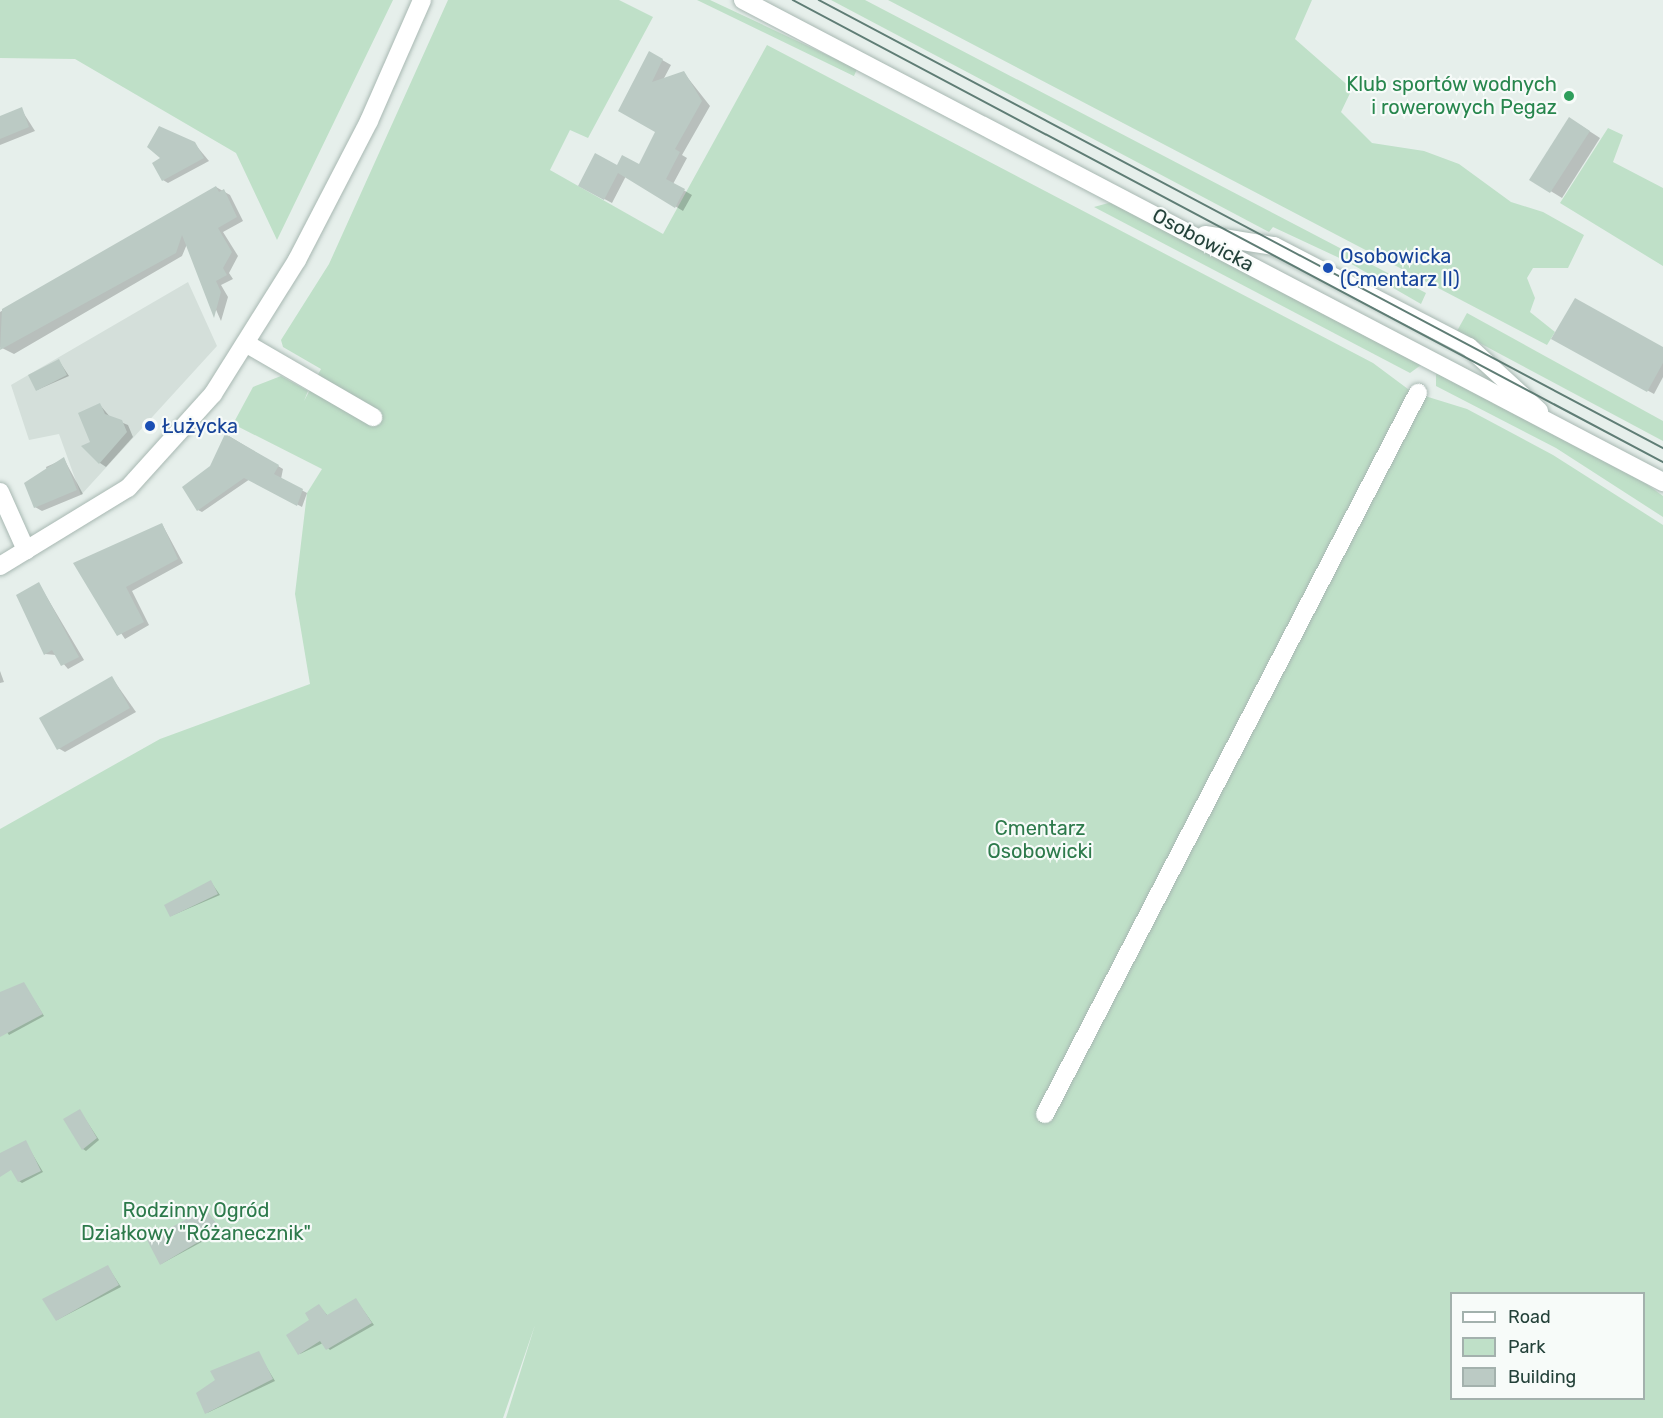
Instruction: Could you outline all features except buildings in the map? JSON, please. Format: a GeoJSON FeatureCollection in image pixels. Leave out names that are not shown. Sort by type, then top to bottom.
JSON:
{"type":"FeatureCollection","features":[{"type":"Feature","properties":{"kind":"street"},"geometry":{"type":"LineString","coordinates":[[0,566],[128,488],[213,394],[247,344],[369,121],[422,0]]}},
{"type":"Feature","properties":{"kind":"street","name":"Osobowicka"},"geometry":{"type":"LineString","coordinates":[[742,0],[1192,233],[1555,427],[1663,482]]}},
{"type":"Feature","properties":{"kind":"street"},"geometry":{"type":"LineString","coordinates":[[1192,233],[1274,246],[1469,347],[1555,427]]}},
{"type":"Feature","properties":{"kind":"street"},"geometry":{"type":"LineString","coordinates":[[247,344],[373,417]]}},
{"type":"Feature","properties":{"kind":"street"},"geometry":{"type":"LineString","coordinates":[[1045,1114],[1418,393]]}},
{"type":"Feature","properties":{"kind":"street"},"geometry":{"type":"LineString","coordinates":[[0,492],[26,550]]}},
{"type":"Feature","properties":{"kind":"shaded area"},"geometry":{"type":"Polygon","coordinates":[[[188,282],[217,346],[81,495],[59,434],[29,440],[11,385],[188,282]]]}},
{"type":"Feature","properties":{"kind":"green space"},"geometry":{"type":"Polygon","coordinates":[[[0,0],[393,0],[277,240],[236,153],[75,59],[0,58],[0,0]]]}},
{"type":"Feature","properties":{"kind":"green space","name":"Cmentarz Osobowicki"},"geometry":{"type":"Polygon","coordinates":[[[448,0],[619,0],[653,17],[588,138],[570,130],[550,170],[663,234],[767,45],[1373,363],[1412,392],[1467,409],[1553,455],[1663,525],[1663,1418],[506,1418],[535,1325],[503,1418],[0,1418],[0,829],[160,739],[310,684],[295,594],[307,493],[322,469],[233,424],[253,387],[281,376],[308,391],[304,401],[321,369],[283,347],[281,340],[329,264],[448,0]]]}},
{"type":"Feature","properties":{"kind":"green space"},"geometry":{"type":"Polygon","coordinates":[[[697,0],[710,0],[857,69],[854,76],[862,80],[697,0]]]}},
{"type":"Feature","properties":{"kind":"green space"},"geometry":{"type":"Polygon","coordinates":[[[831,0],[865,0],[1426,293],[1421,304],[1348,262],[1273,227],[1269,232],[831,0]]]}},
{"type":"Feature","properties":{"kind":"green space"},"geometry":{"type":"Polygon","coordinates":[[[888,0],[1312,0],[1295,39],[1352,89],[1341,112],[1372,143],[1424,151],[1459,164],[1511,202],[1543,212],[1584,235],[1568,268],[1533,268],[1527,278],[1535,298],[1530,312],[1555,332],[1547,345],[888,0]]]}},
{"type":"Feature","properties":{"kind":"green space"},"geometry":{"type":"Polygon","coordinates":[[[1608,128],[1623,135],[1613,162],[1663,188],[1663,266],[1560,203],[1608,128]]]}},
{"type":"Feature","properties":{"kind":"green space"},"geometry":{"type":"Polygon","coordinates":[[[1112,202],[1421,365],[1410,373],[1094,207],[1112,202]]]}},
{"type":"Feature","properties":{"kind":"green space"},"geometry":{"type":"Polygon","coordinates":[[[1467,313],[1663,421],[1663,441],[1457,331],[1467,313]]]}},
{"type":"Feature","properties":{"kind":"green space"},"geometry":{"type":"Polygon","coordinates":[[[1436,373],[1645,483],[1663,496],[1663,517],[1556,448],[1436,386],[1436,373]]]}},
{"type":"Feature","properties":{"kind":"tram line"},"geometry":{"type":"LineString","coordinates":[[793,0],[1663,462]]}},
{"type":"Feature","properties":{"kind":"tram line"},"geometry":{"type":"LineString","coordinates":[[819,0],[1663,448]]}},
{"type":"Feature","properties":{"kind":"place","name":"Klub sportów wodnych i rowerowych Pegaz"},"geometry":{"type":"Point","coordinates":[1569,96]}},
{"type":"Feature","properties":{"kind":"place","name":"Osobowicka (Cmentarz II)"},"geometry":{"type":"Point","coordinates":[1328,268]}},
{"type":"Feature","properties":{"kind":"place","name":"Łużycka"},"geometry":{"type":"Point","coordinates":[150,426]}},
{"type":"Feature","properties":{"kind":"park label","name":"Rodzinny Ogród Działkowy \"Różanecznik\""},"geometry":{"type":"Point","coordinates":[196,1222]}}]}
